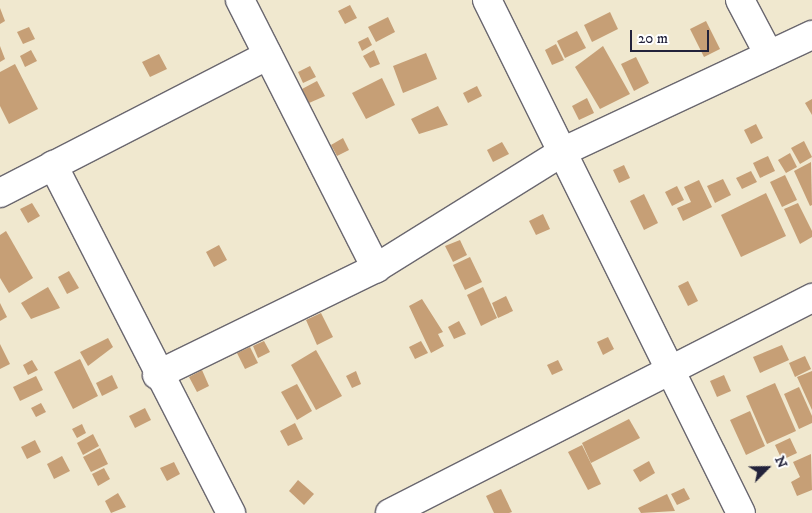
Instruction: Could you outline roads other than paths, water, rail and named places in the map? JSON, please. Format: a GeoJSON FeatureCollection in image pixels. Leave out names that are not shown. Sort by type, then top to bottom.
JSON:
{"type":"FeatureCollection","features":[{"type":"Feature","properties":{"kind":"street"},"geometry":{"type":"LineString","coordinates":[[240,0],[376,268]]}},
{"type":"Feature","properties":{"kind":"street"},"geometry":{"type":"LineString","coordinates":[[487,0],[740,513]]}},
{"type":"Feature","properties":{"kind":"street"},"geometry":{"type":"LineString","coordinates":[[740,0],[768,55]]}},
{"type":"Feature","properties":{"kind":"street"},"geometry":{"type":"LineString","coordinates":[[157,374],[376,268],[562,152],[812,35]]}},
{"type":"Feature","properties":{"kind":"street"},"geometry":{"type":"LineString","coordinates":[[0,192],[268,55]]}},
{"type":"Feature","properties":{"kind":"street"},"geometry":{"type":"LineString","coordinates":[[53,165],[157,374],[231,513]]}},
{"type":"Feature","properties":{"kind":"street"},"geometry":{"type":"LineString","coordinates":[[390,513],[812,298]]}}]}
